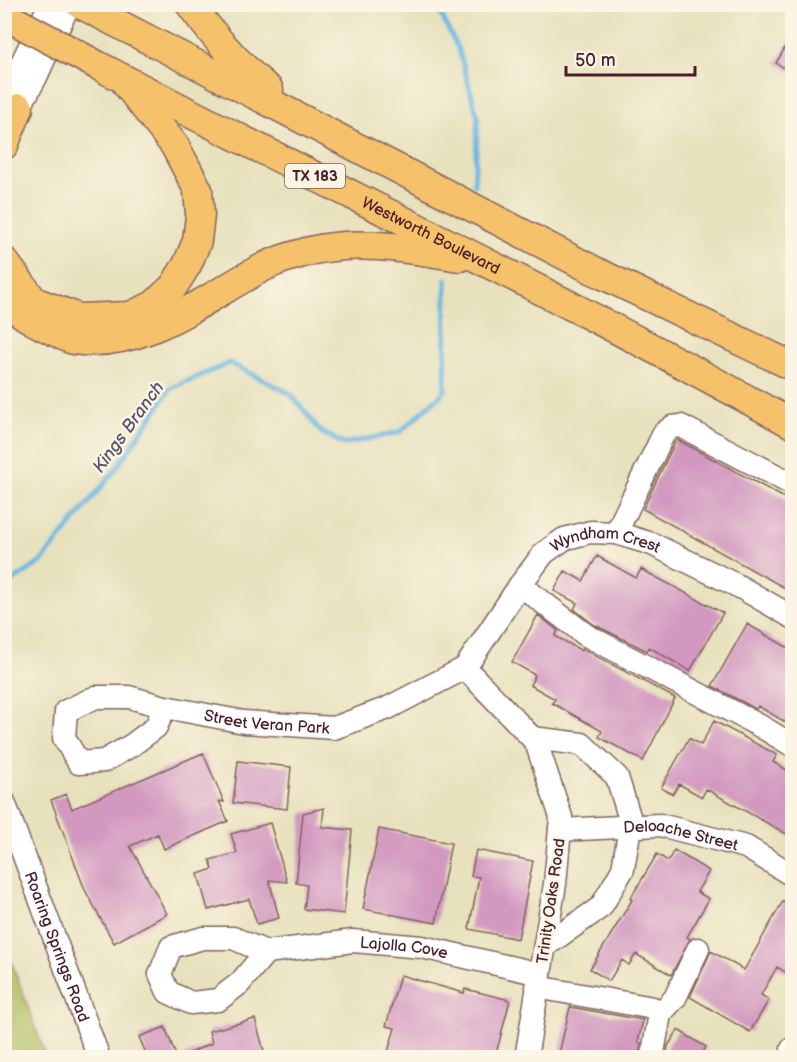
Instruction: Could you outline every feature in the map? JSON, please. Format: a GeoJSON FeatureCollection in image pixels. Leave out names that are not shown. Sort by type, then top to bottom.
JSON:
{"type":"FeatureCollection","features":[{"type":"Feature","properties":{"kind":"main road"},"geometry":{"type":"LineString","coordinates":[[190,4],[209,30],[248,73],[311,123]]}},
{"type":"Feature","properties":{"kind":"main road","name":"TX 183"},"geometry":{"type":"LineString","coordinates":[[80,7],[311,123],[595,271],[792,366]]}},
{"type":"Feature","properties":{"kind":"main road","name":"Westworth Boulevard"},"geometry":{"type":"LineString","coordinates":[[4,15],[122,78],[575,308],[792,424]]}},
{"type":"Feature","properties":{"kind":"main road"},"geometry":{"type":"LineString","coordinates":[[4,38],[97,65]]}},
{"type":"Feature","properties":{"kind":"main road"},"geometry":{"type":"LineString","coordinates":[[4,261],[34,301],[79,318],[130,316],[154,304],[173,287],[187,265],[197,241],[200,215],[198,190],[175,146],[122,78]]}},
{"type":"Feature","properties":{"kind":"main road"},"geometry":{"type":"LineString","coordinates":[[4,145],[12,104]]}},
{"type":"Feature","properties":{"kind":"main road"},"geometry":{"type":"LineString","coordinates":[[4,298],[22,315],[72,340],[106,341],[138,334],[200,305],[268,265],[310,251],[344,245],[390,246],[484,261]]}},
{"type":"Feature","properties":{"kind":"main road"},"geometry":{"type":"LineString","coordinates":[[575,308],[595,271]]}},
{"type":"Feature","properties":{"kind":"street"},"geometry":{"type":"LineString","coordinates":[[12,104],[50,4]]}},
{"type":"Feature","properties":{"kind":"street"},"geometry":{"type":"LineString","coordinates":[[12,104],[36,77],[80,7]]}},
{"type":"Feature","properties":{"kind":"street"},"geometry":{"type":"LineString","coordinates":[[616,533],[664,433],[672,427],[681,426],[792,484]]}},
{"type":"Feature","properties":{"kind":"street","name":"Wyndham Crest"},"geometry":{"type":"LineString","coordinates":[[465,668],[544,553],[564,538],[590,532],[616,533],[652,544],[740,587],[792,617]]}},
{"type":"Feature","properties":{"kind":"street"},"geometry":{"type":"LineString","coordinates":[[520,585],[586,634],[792,745]]}},
{"type":"Feature","properties":{"kind":"street","name":"Street Veran Park"},"geometry":{"type":"LineString","coordinates":[[165,707],[244,722],[334,728],[388,708],[465,668]]}},
{"type":"Feature","properties":{"kind":"street","name":"Trinity Oaks Road"},"geometry":{"type":"LineString","coordinates":[[465,668],[536,742],[561,817],[555,884],[526,1058]]}},
{"type":"Feature","properties":{"kind":"street"},"geometry":{"type":"LineString","coordinates":[[532,738],[582,744],[616,777],[629,816],[630,827],[623,869],[601,907],[545,946]]}},
{"type":"Feature","properties":{"kind":"street","name":"Roaring Springs Road"},"geometry":{"type":"LineString","coordinates":[[4,801],[99,1058]]}},
{"type":"Feature","properties":{"kind":"street","name":"Deloache Street"},"geometry":{"type":"LineString","coordinates":[[560,830],[660,825],[746,847],[792,875]]}},
{"type":"Feature","properties":{"kind":"street","name":"Lajolla Cove"},"geometry":{"type":"LineString","coordinates":[[266,952],[353,941],[422,947],[539,981],[652,1008],[660,1014]]}},
{"type":"Feature","properties":{"kind":"street"},"geometry":{"type":"LineString","coordinates":[[652,1058],[660,1014],[675,998],[698,949]]}},
{"type":"Feature","properties":{"kind":"green space"},"geometry":{"type":"Polygon","coordinates":[[[5,944],[46,1057],[5,1057],[5,944]]]}},
{"type":"Feature","properties":{"kind":"building"},"geometry":{"type":"Polygon","coordinates":[[[792,36],[792,73],[776,63],[792,36]]]}},
{"type":"Feature","properties":{"kind":"building"},"geometry":{"type":"Polygon","coordinates":[[[678,440],[792,502],[792,592],[643,509],[678,440]]]}},
{"type":"Feature","properties":{"kind":"building"},"geometry":{"type":"Polygon","coordinates":[[[597,556],[636,578],[641,569],[723,613],[690,671],[649,647],[647,651],[593,624],[574,609],[577,603],[554,591],[565,571],[583,581],[597,556]]]}},
{"type":"Feature","properties":{"kind":"building"},"geometry":{"type":"Polygon","coordinates":[[[538,615],[558,631],[555,636],[675,698],[643,761],[599,737],[602,731],[552,703],[555,699],[530,685],[535,675],[512,662],[538,615]]]}},
{"type":"Feature","properties":{"kind":"building"},"geometry":{"type":"Polygon","coordinates":[[[747,624],[792,650],[792,726],[758,706],[756,709],[712,686],[747,624]]]}},
{"type":"Feature","properties":{"kind":"building"},"geometry":{"type":"Polygon","coordinates":[[[714,721],[777,755],[773,762],[792,773],[792,837],[706,789],[702,797],[679,784],[673,794],[661,788],[689,738],[701,745],[714,721]]]}},
{"type":"Feature","properties":{"kind":"building"},"geometry":{"type":"Polygon","coordinates":[[[203,753],[224,802],[219,801],[228,821],[164,849],[158,834],[130,846],[167,914],[114,943],[85,890],[51,800],[66,794],[72,809],[203,753]]]}},
{"type":"Feature","properties":{"kind":"building"},"geometry":{"type":"Polygon","coordinates":[[[238,761],[291,767],[287,809],[233,803],[238,761]]]}},
{"type":"Feature","properties":{"kind":"building"},"geometry":{"type":"Polygon","coordinates":[[[324,808],[322,827],[352,830],[344,914],[304,909],[307,885],[296,883],[303,813],[324,808]]]}},
{"type":"Feature","properties":{"kind":"building"},"geometry":{"type":"Polygon","coordinates":[[[270,823],[287,882],[269,880],[279,918],[257,924],[249,899],[208,910],[198,874],[213,869],[210,860],[237,853],[231,834],[270,823]]]}},
{"type":"Feature","properties":{"kind":"building"},"geometry":{"type":"Polygon","coordinates":[[[379,829],[451,843],[436,923],[363,909],[379,829]]]}},
{"type":"Feature","properties":{"kind":"building"},"geometry":{"type":"Polygon","coordinates":[[[476,850],[533,861],[518,939],[469,929],[479,877],[471,876],[476,850]]]}},
{"type":"Feature","properties":{"kind":"building"},"geometry":{"type":"Polygon","coordinates":[[[674,850],[709,871],[697,892],[709,899],[687,937],[690,939],[671,975],[636,954],[629,965],[622,960],[609,981],[590,969],[657,854],[668,861],[674,850]]]}},
{"type":"Feature","properties":{"kind":"building"},"geometry":{"type":"Polygon","coordinates":[[[783,901],[792,906],[792,976],[777,967],[761,995],[769,1000],[750,1032],[690,997],[711,951],[744,970],[783,901]]]}},
{"type":"Feature","properties":{"kind":"building"},"geometry":{"type":"Polygon","coordinates":[[[400,975],[464,993],[465,989],[510,1000],[495,1058],[470,1058],[445,1051],[443,1058],[397,1058],[387,1055],[395,1028],[386,1026],[400,975]]]}},
{"type":"Feature","properties":{"kind":"building"},"geometry":{"type":"Polygon","coordinates":[[[570,1007],[643,1020],[638,1042],[641,1043],[639,1058],[558,1058],[570,1007]]]}},
{"type":"Feature","properties":{"kind":"building"},"geometry":{"type":"Polygon","coordinates":[[[255,1019],[266,1058],[178,1058],[212,1043],[209,1031],[255,1019]]]}},
{"type":"Feature","properties":{"kind":"building"},"geometry":{"type":"Polygon","coordinates":[[[165,1027],[177,1058],[148,1058],[139,1037],[165,1027]]]}},
{"type":"Feature","properties":{"kind":"building"},"geometry":{"type":"Polygon","coordinates":[[[678,1030],[706,1047],[700,1058],[666,1058],[668,1046],[678,1030]]]}},
{"type":"Feature","properties":{"kind":"waterway","name":"Kings Branch"},"geometry":{"type":"LineString","coordinates":[[436,4],[459,51],[478,118],[474,185]]}},
{"type":"Feature","properties":{"kind":"waterway","name":"Kings Branch"},"geometry":{"type":"LineString","coordinates":[[4,587],[41,562],[116,469],[171,388],[230,363],[291,394],[321,432],[344,444],[400,432],[445,391],[446,279]]}}]}
